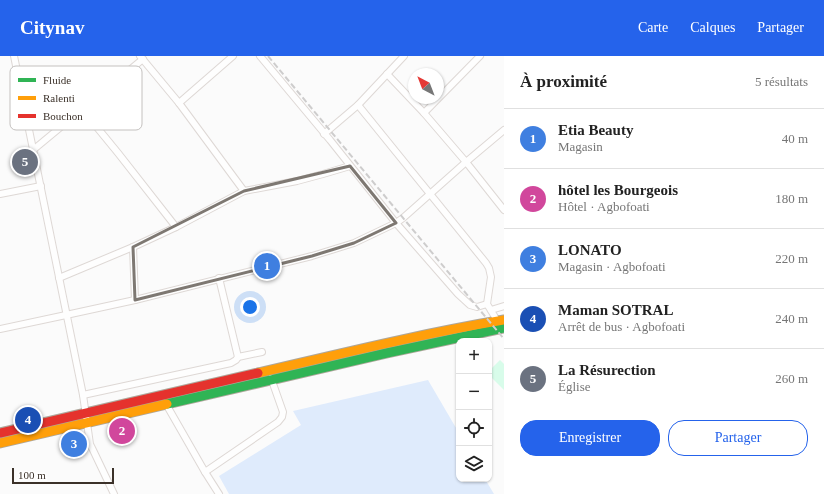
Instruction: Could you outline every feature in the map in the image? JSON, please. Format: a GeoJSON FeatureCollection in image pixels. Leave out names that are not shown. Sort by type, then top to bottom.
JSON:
{"type":"FeatureCollection","features":[{"type":"Feature","properties":{"kind":"main road"},"geometry":{"type":"LineString","coordinates":[[0,433],[166,404],[384,344],[470,326],[502,324]]}},
{"type":"Feature","properties":{"kind":"main road"},"geometry":{"type":"LineString","coordinates":[[0,443],[87,417],[270,375]]}},
{"type":"Feature","properties":{"kind":"street"},"geometry":{"type":"LineString","coordinates":[[14,56],[16,66]]}},
{"type":"Feature","properties":{"kind":"street"},"geometry":{"type":"LineString","coordinates":[[260,56],[396,223],[458,294],[470,305],[477,307],[487,304]]}},
{"type":"Feature","properties":{"kind":"street"},"geometry":{"type":"LineString","coordinates":[[324,134],[358,105],[404,56]]}},
{"type":"Feature","properties":{"kind":"street"},"geometry":{"type":"LineString","coordinates":[[424,113],[480,56]]}},
{"type":"Feature","properties":{"kind":"street"},"geometry":{"type":"LineString","coordinates":[[179,104],[229,57]]}},
{"type":"Feature","properties":{"kind":"street"},"geometry":{"type":"LineString","coordinates":[[132,66],[141,58],[179,104],[244,192]]}},
{"type":"Feature","properties":{"kind":"street"},"geometry":{"type":"LineString","coordinates":[[387,74],[424,113],[466,162],[504,210]]}},
{"type":"Feature","properties":{"kind":"street"},"geometry":{"type":"LineString","coordinates":[[358,105],[490,268],[491,277],[487,304],[502,324]]}},
{"type":"Feature","properties":{"kind":"street"},"geometry":{"type":"LineString","coordinates":[[29,130],[83,395],[90,444],[112,493]]}},
{"type":"Feature","properties":{"kind":"street"},"geometry":{"type":"LineString","coordinates":[[33,150],[57,130]]}},
{"type":"Feature","properties":{"kind":"street"},"geometry":{"type":"LineString","coordinates":[[99,130],[176,227]]}},
{"type":"Feature","properties":{"kind":"street"},"geometry":{"type":"LineString","coordinates":[[0,329],[135,300],[312,256],[354,243],[396,223],[403,218],[504,130]]}},
{"type":"Feature","properties":{"kind":"street"},"geometry":{"type":"LineString","coordinates":[[59,278],[133,247],[244,192],[350,166]]}},
{"type":"Feature","properties":{"kind":"street"},"geometry":{"type":"LineString","coordinates":[[0,194],[41,186]]}},
{"type":"Feature","properties":{"kind":"street"},"geometry":{"type":"LineString","coordinates":[[133,247],[135,300]]}},
{"type":"Feature","properties":{"kind":"street"},"geometry":{"type":"LineString","coordinates":[[219,278],[238,357]]}},
{"type":"Feature","properties":{"kind":"street"},"geometry":{"type":"LineString","coordinates":[[492,310],[504,306]]}},
{"type":"Feature","properties":{"kind":"street"},"geometry":{"type":"LineString","coordinates":[[83,395],[231,363],[238,357],[262,352]]}},
{"type":"Feature","properties":{"kind":"street"},"geometry":{"type":"LineString","coordinates":[[205,472],[278,422],[282,417],[283,412],[270,375]]}},
{"type":"Feature","properties":{"kind":"street"},"geometry":{"type":"LineString","coordinates":[[166,404],[219,494]]}},
{"type":"Feature","properties":{"kind":"highlighted area"},"geometry":{"type":"Polygon","coordinates":[[[350,166],[396,223],[354,243],[312,256],[135,300],[133,247],[244,191],[350,166]]]}},
{"type":"Feature","properties":{"kind":"green space"},"geometry":{"type":"Polygon","coordinates":[[[500,360],[504,364],[504,390],[492,378],[492,368],[500,360]]]}},
{"type":"Feature","properties":{"kind":"water"},"geometry":{"type":"Polygon","coordinates":[[[428,380],[456,428],[456,482],[487,482],[494,494],[229,494],[219,476],[301,425],[293,411],[428,380]]]}},
{"type":"Feature","properties":{"kind":"railway"},"geometry":{"type":"LineString","coordinates":[[268,56],[504,339]]}},
{"type":"Feature","properties":{"kind":"traffic: fast"},"geometry":{"type":"LineString","coordinates":[[167,404],[387,353],[504,328]]}},
{"type":"Feature","properties":{"kind":"traffic: slow"},"geometry":{"type":"LineString","coordinates":[[258,373],[411,338],[504,320]]}},
{"type":"Feature","properties":{"kind":"traffic: slow"},"geometry":{"type":"LineString","coordinates":[[0,443],[167,404]]}},
{"type":"Feature","properties":{"kind":"traffic: jam"},"geometry":{"type":"LineString","coordinates":[[0,433],[258,373]]}},
{"type":"Feature","properties":{"kind":"place","name":"La Résurection"},"geometry":{"type":"Point","coordinates":[25,162]}},
{"type":"Feature","properties":{"kind":"place","name":"Etia Beauty"},"geometry":{"type":"Point","coordinates":[267,266]}},
{"type":"Feature","properties":{"kind":"place","name":"Maman SOTRAL"},"geometry":{"type":"Point","coordinates":[28,420]}},
{"type":"Feature","properties":{"kind":"place","name":"hôtel les Bourgeois"},"geometry":{"type":"Point","coordinates":[122,431]}},
{"type":"Feature","properties":{"kind":"place","name":"LONATO"},"geometry":{"type":"Point","coordinates":[74,444]}}]}
